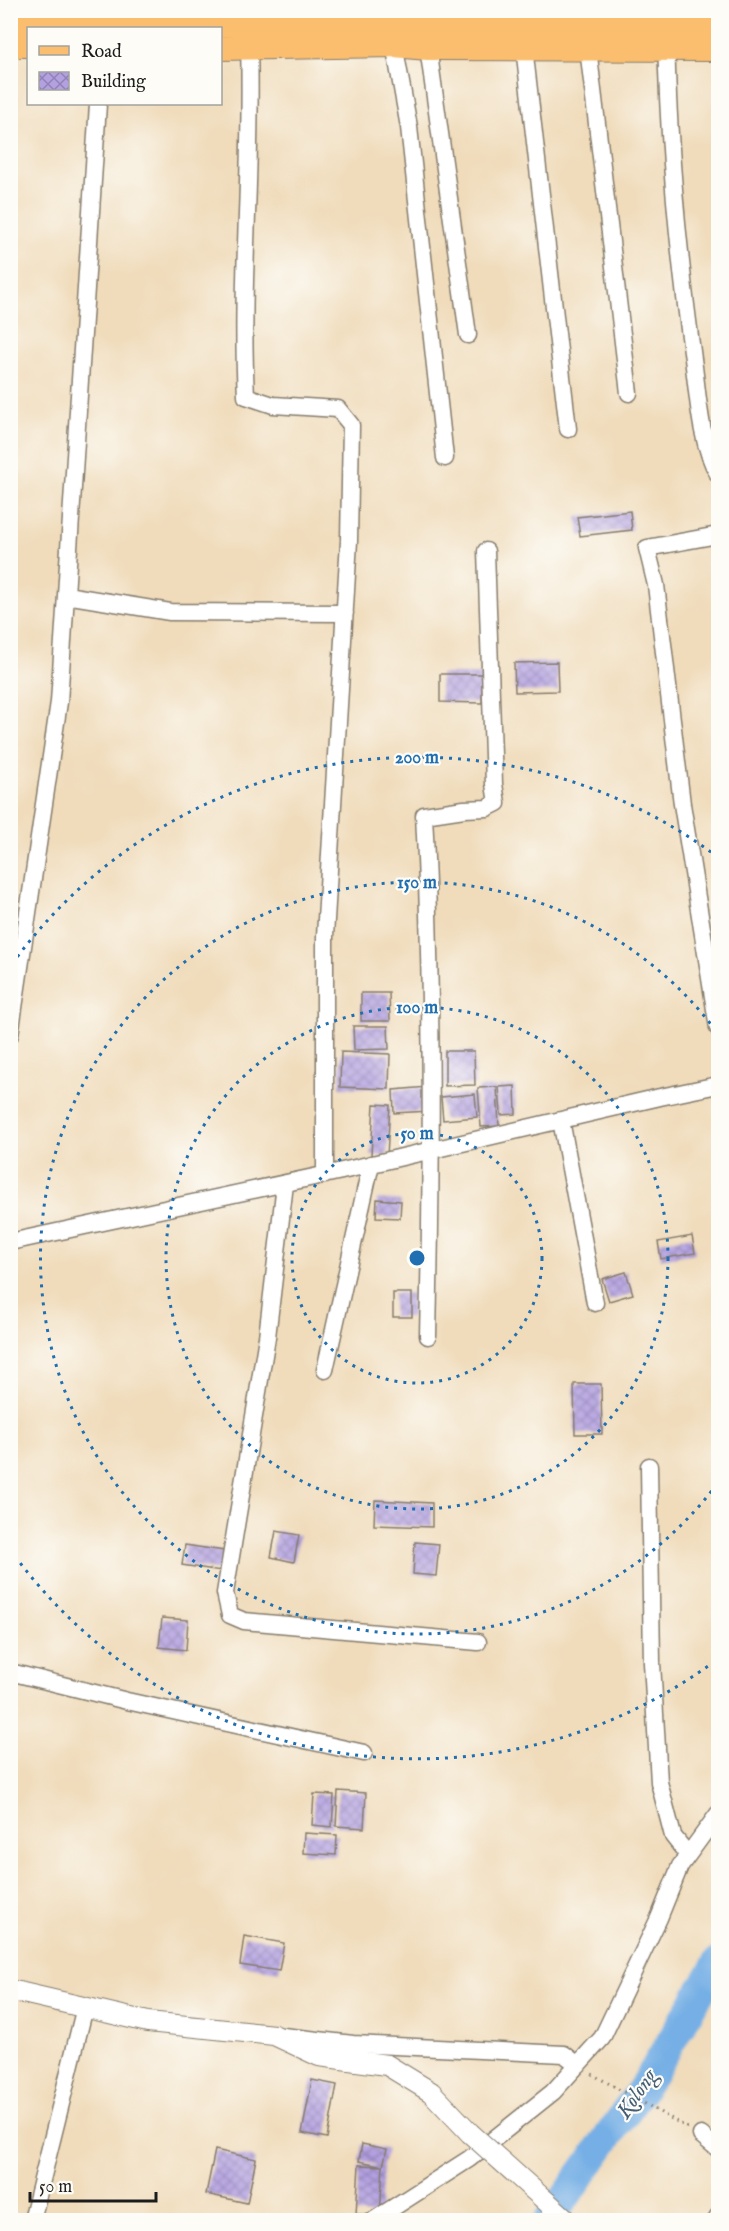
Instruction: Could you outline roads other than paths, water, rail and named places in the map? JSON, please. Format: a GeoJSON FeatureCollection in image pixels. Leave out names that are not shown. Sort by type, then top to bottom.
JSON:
{"type":"FeatureCollection","features":[{"type":"Feature","properties":{"kind":"main road"},"geometry":{"type":"LineString","coordinates":[[10,21],[718,28]]}},
{"type":"Feature","properties":{"kind":"main road"},"geometry":{"type":"LineString","coordinates":[[222,47],[394,44],[428,47],[588,48],[666,28],[718,48]]}},
{"type":"Feature","properties":{"kind":"main road"},"geometry":{"type":"LineString","coordinates":[[10,44],[27,44]]}},
{"type":"Feature","properties":{"kind":"street"},"geometry":{"type":"LineString","coordinates":[[666,28],[675,215],[702,422],[718,474]]}},
{"type":"Feature","properties":{"kind":"street"},"geometry":{"type":"LineString","coordinates":[[394,44],[409,128],[446,458]]}},
{"type":"Feature","properties":{"kind":"street"},"geometry":{"type":"LineString","coordinates":[[249,47],[250,108],[244,352],[246,396],[273,405],[338,409],[351,425],[349,541],[326,936],[325,1175]]}},
{"type":"Feature","properties":{"kind":"street"},"geometry":{"type":"LineString","coordinates":[[428,47],[468,335]]}},
{"type":"Feature","properties":{"kind":"street"},"geometry":{"type":"LineString","coordinates":[[524,47],[568,429]]}},
{"type":"Feature","properties":{"kind":"street"},"geometry":{"type":"LineString","coordinates":[[588,48],[629,393]]}},
{"type":"Feature","properties":{"kind":"street"},"geometry":{"type":"LineString","coordinates":[[10,1035],[60,702],[98,105]]}},
{"type":"Feature","properties":{"kind":"street"},"geometry":{"type":"LineString","coordinates":[[718,536],[647,548],[656,585],[682,804],[718,1028]]}},
{"type":"Feature","properties":{"kind":"street"},"geometry":{"type":"LineString","coordinates":[[428,1336],[432,1150],[424,815],[464,808],[487,808],[497,803],[494,784],[486,550]]}},
{"type":"Feature","properties":{"kind":"street"},"geometry":{"type":"LineString","coordinates":[[66,595],[170,612],[345,613]]}},
{"type":"Feature","properties":{"kind":"street"},"geometry":{"type":"LineString","coordinates":[[10,1242],[285,1184],[718,1085]]}},
{"type":"Feature","properties":{"kind":"street"},"geometry":{"type":"LineString","coordinates":[[561,1120],[595,1303]]}},
{"type":"Feature","properties":{"kind":"street"},"geometry":{"type":"LineString","coordinates":[[326,1370],[371,1164]]}},
{"type":"Feature","properties":{"kind":"street"},"geometry":{"type":"LineString","coordinates":[[285,1184],[267,1337],[225,1593],[230,1615],[244,1621],[478,1642]]}},
{"type":"Feature","properties":{"kind":"street"},"geometry":{"type":"LineString","coordinates":[[649,1466],[652,1663],[659,1782],[673,1836],[688,1855]]}},
{"type":"Feature","properties":{"kind":"street"},"geometry":{"type":"LineString","coordinates":[[10,1672],[127,1701],[364,1753]]}},
{"type":"Feature","properties":{"kind":"street"},"geometry":{"type":"LineString","coordinates":[[374,2220],[469,2159],[553,2092],[602,2038],[660,1918],[680,1866],[718,1814]]}},
{"type":"Feature","properties":{"kind":"street"},"geometry":{"type":"LineString","coordinates":[[10,1990],[148,2022],[353,2044],[564,2054],[578,2065]]}},
{"type":"Feature","properties":{"kind":"street"},"geometry":{"type":"LineString","coordinates":[[32,2220],[85,2007]]}},
{"type":"Feature","properties":{"kind":"street"},"geometry":{"type":"LineString","coordinates":[[274,2035],[319,2056],[387,2065],[431,2091],[470,2133],[567,2220]]}},
{"type":"Feature","properties":{"kind":"street"},"geometry":{"type":"LineString","coordinates":[[701,2135],[718,2149]]}},
{"type":"Feature","properties":{"kind":"street"},"geometry":{"type":"LineString","coordinates":[[716,2220],[718,2216]]}},
{"type":"Feature","properties":{"kind":"waterway","name":"Kolong"},"geometry":{"type":"LineString","coordinates":[[549,2220],[647,2082],[718,1962]]}}]}
